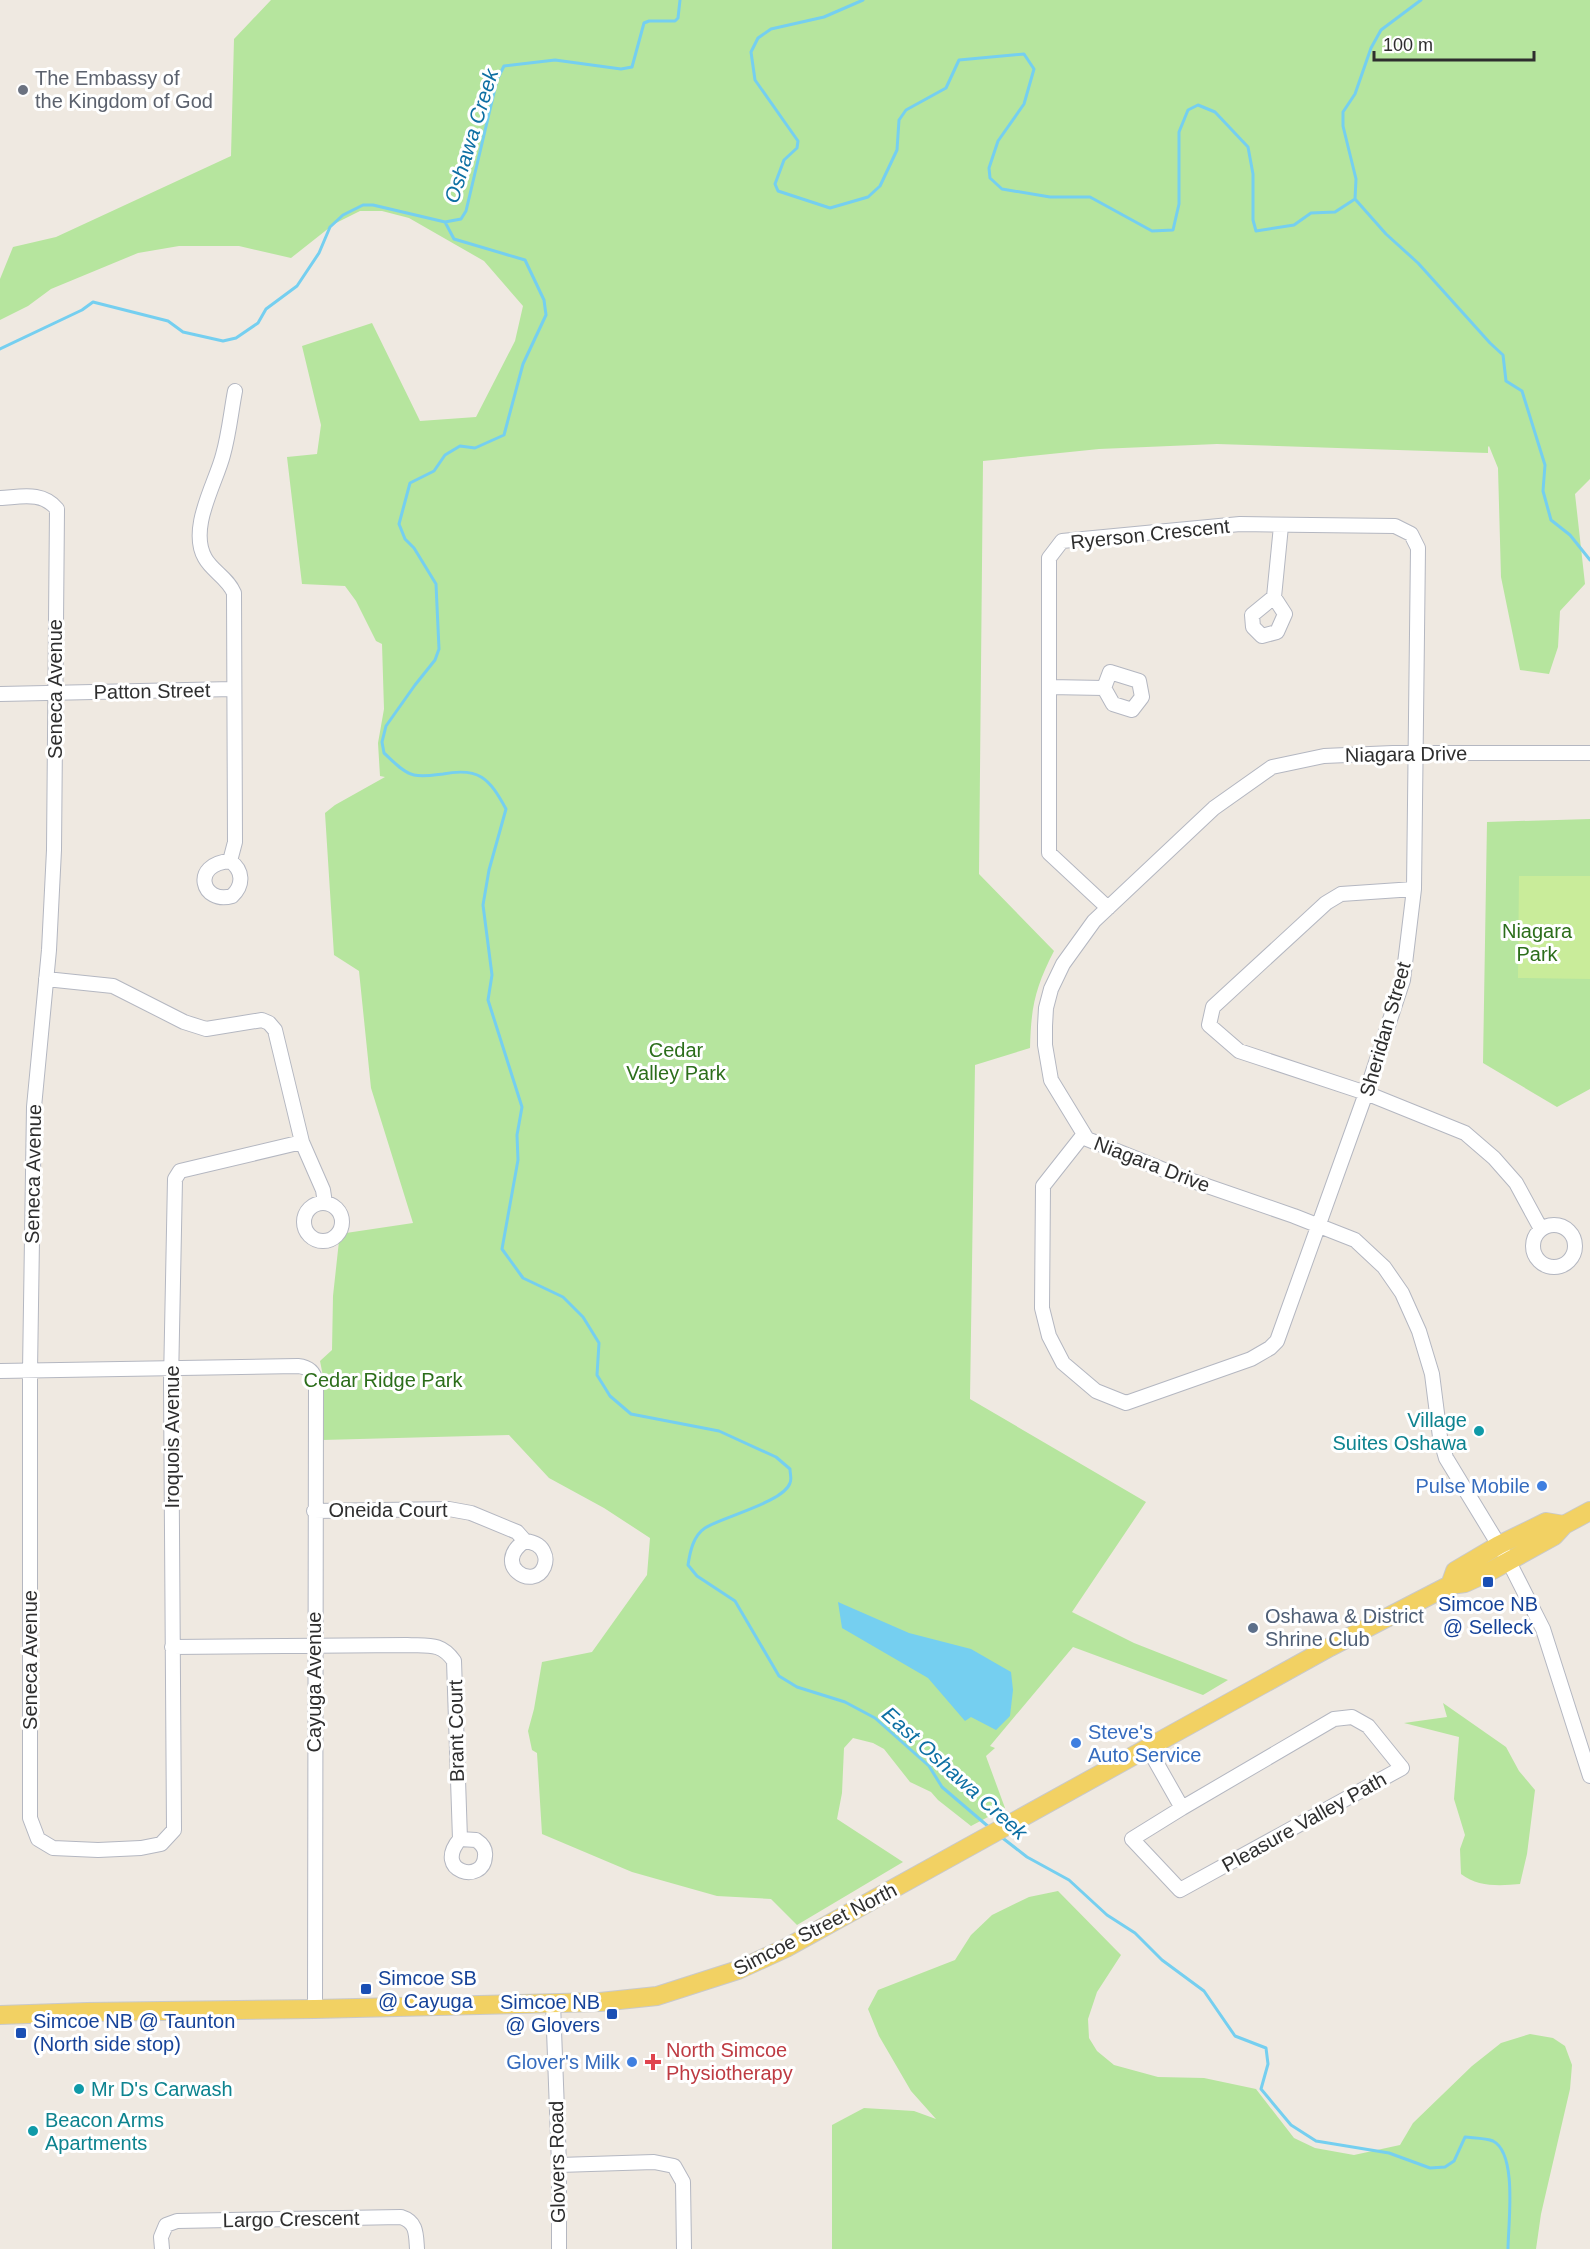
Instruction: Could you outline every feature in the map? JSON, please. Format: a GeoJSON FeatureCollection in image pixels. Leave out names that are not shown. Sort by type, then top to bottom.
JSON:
{"type":"FeatureCollection","features":[{"type":"Feature","properties":{"kind":"main road","name":"Simcoe Street North"},"geometry":{"type":"LineString","coordinates":[[0,2015],[600,2002],[657,1996],[738,1970],[786,1948],[1330,1647],[1450,1585],[1465,1583],[1503,1553],[1554,1536],[1564,1525],[1590,1511]]}},
{"type":"Feature","properties":{"kind":"street"},"geometry":{"type":"LineString","coordinates":[[230,861],[235,842],[234,593],[231,585],[205,558],[201,543],[205,501],[223,456],[235,391]]}},
{"type":"Feature","properties":{"kind":"street","name":"Seneca Avenue"},"geometry":{"type":"LineString","coordinates":[[0,498],[40,497],[51,502],[57,509],[54,850],[46,978],[34,1107],[30,1371],[30,1818],[38,1839],[53,1848],[98,1850],[141,1848],[161,1844],[174,1830]]}},
{"type":"Feature","properties":{"kind":"street","name":"Ryerson Crescent"},"geometry":{"type":"LineString","coordinates":[[1108,908],[1049,853],[1049,558],[1062,541],[1240,524],[1395,526],[1411,534],[1418,548],[1415,753]]}},
{"type":"Feature","properties":{"kind":"street"},"geometry":{"type":"LineString","coordinates":[[1274,597],[1281,526]]}},
{"type":"Feature","properties":{"kind":"street"},"geometry":{"type":"LineString","coordinates":[[1049,687],[1104,688]]}},
{"type":"Feature","properties":{"kind":"street","name":"Patton Street"},"geometry":{"type":"LineString","coordinates":[[0,694],[233,689]]}},
{"type":"Feature","properties":{"kind":"street","name":"Niagara Drive"},"geometry":{"type":"LineString","coordinates":[[1590,753],[1415,753],[1323,756],[1272,767],[1214,808],[1094,921],[1065,960],[1051,989],[1046,1008],[1045,1045],[1051,1080],[1087,1139],[1121,1154],[1355,1240],[1384,1267],[1402,1293],[1419,1331],[1432,1374],[1440,1437],[1446,1458],[1503,1553],[1543,1629],[1590,1776]]}},
{"type":"Feature","properties":{"kind":"street","name":"Sheridan Street"},"geometry":{"type":"LineString","coordinates":[[1084,1134],[1042,1186],[1042,1308],[1049,1336],[1063,1363],[1096,1391],[1126,1403],[1251,1359],[1270,1348],[1277,1341],[1319,1226],[1403,980],[1414,889],[1415,753]]}},
{"type":"Feature","properties":{"kind":"street"},"geometry":{"type":"LineString","coordinates":[[1414,889],[1341,894],[1326,903],[1213,1007],[1209,1024],[1239,1051],[1366,1093],[1466,1132],[1516,1183],[1541,1229]]}},
{"type":"Feature","properties":{"kind":"street"},"geometry":{"type":"LineString","coordinates":[[46,978],[114,986],[184,1022],[206,1029],[262,1020],[269,1023],[275,1030],[302,1142],[323,1190],[325,1203]]}},
{"type":"Feature","properties":{"kind":"street","name":"Iroquois Avenue"},"geometry":{"type":"LineString","coordinates":[[174,1830],[171,1369],[175,1179],[180,1171],[302,1142]]}},
{"type":"Feature","properties":{"kind":"street","name":"Cayuga Avenue"},"geometry":{"type":"LineString","coordinates":[[171,1369],[298,1365],[312,1370],[316,1380],[315,2009]]}},
{"type":"Feature","properties":{"kind":"street"},"geometry":{"type":"LineString","coordinates":[[0,1371],[171,1369]]}},
{"type":"Feature","properties":{"kind":"street","name":"Oneida Court"},"geometry":{"type":"LineString","coordinates":[[314,1511],[458,1510],[517,1532],[525,1540]]}},
{"type":"Feature","properties":{"kind":"street","name":"Brant Court"},"geometry":{"type":"LineString","coordinates":[[172,1647],[433,1646],[448,1653],[454,1661],[460,1839]]}},
{"type":"Feature","properties":{"kind":"street","name":"Pleasure Valley Path"},"geometry":{"type":"LineString","coordinates":[[1352,1717],[1368,1726],[1402,1768],[1180,1890],[1132,1839],[1182,1808],[1334,1719],[1352,1717]]}},
{"type":"Feature","properties":{"kind":"street"},"geometry":{"type":"LineString","coordinates":[[1148,1748],[1182,1808]]}},
{"type":"Feature","properties":{"kind":"street","name":"Glovers Road"},"geometry":{"type":"LineString","coordinates":[[553,2003],[559,2164],[558,2249]]}},
{"type":"Feature","properties":{"kind":"street"},"geometry":{"type":"LineString","coordinates":[[559,2164],[654,2162],[674,2166],[683,2182],[684,2249]]}},
{"type":"Feature","properties":{"kind":"street","name":"Largo Crescent"},"geometry":{"type":"LineString","coordinates":[[162,2249],[163,2230],[171,2222],[401,2217],[408,2219],[415,2227],[417,2249]]}},
{"type":"Feature","properties":{"kind":"green space","name":"Cedar Valley Park"},"geometry":{"type":"Polygon","coordinates":[[[271,0],[1590,0],[1590,479],[1575,494],[1585,584],[1560,611],[1558,647],[1549,674],[1520,670],[1501,577],[1498,468],[1489,446],[1488,453],[1217,444],[1099,449],[983,461],[979,874],[1054,951],[1035,998],[1030,1048],[975,1065],[970,1399],[1146,1502],[1072,1612],[1134,1643],[1228,1680],[1203,1695],[1073,1647],[990,1746],[995,1748],[986,1756],[1005,1808],[971,1826],[931,1792],[910,1782],[884,1749],[873,1743],[853,1738],[844,1748],[842,1793],[837,1819],[903,1862],[797,1925],[771,1899],[717,1896],[632,1872],[542,1834],[537,1753],[532,1750],[528,1731],[542,1662],[592,1652],[647,1575],[650,1538],[604,1508],[549,1478],[509,1435],[322,1440],[323,1376],[320,1361],[332,1350],[333,1296],[339,1241],[346,1233],[413,1223],[371,1088],[359,971],[334,955],[325,813],[385,777],[380,776],[378,743],[384,709],[382,644],[376,641],[356,601],[345,586],[302,584],[287,457],[317,454],[321,425],[302,346],[372,323],[420,421],[476,417],[515,341],[523,306],[484,261],[409,218],[382,211],[360,211],[334,224],[291,258],[239,246],[179,246],[138,253],[51,289],[28,306],[0,320],[0,279],[13,247],[56,237],[231,156],[234,39],[271,0]]]}},
{"type":"Feature","properties":{"kind":"green space","name":"Niagara Park"},"geometry":{"type":"Polygon","coordinates":[[[1590,819],[1590,1089],[1557,1107],[1483,1063],[1487,822],[1590,819]]]}},
{"type":"Feature","properties":{"kind":"green space"},"geometry":{"type":"Polygon","coordinates":[[[1519,876],[1590,876],[1590,979],[1518,978],[1519,876]]]}},
{"type":"Feature","properties":{"kind":"green space"},"geometry":{"type":"Polygon","coordinates":[[[1443,1703],[1506,1747],[1519,1771],[1535,1790],[1527,1854],[1520,1884],[1482,1883],[1461,1874],[1460,1849],[1465,1835],[1454,1799],[1459,1737],[1404,1723],[1447,1717],[1443,1703]]]}},
{"type":"Feature","properties":{"kind":"green space"},"geometry":{"type":"Polygon","coordinates":[[[1058,1891],[1121,1955],[1097,1992],[1088,2019],[1089,2038],[1097,2051],[1114,2065],[1158,2077],[1204,2078],[1256,2089],[1294,2138],[1315,2148],[1354,2155],[1400,2145],[1413,2123],[1472,2066],[1501,2043],[1530,2034],[1553,2038],[1565,2046],[1572,2065],[1570,2089],[1541,2214],[1536,2249],[832,2249],[832,2125],[864,2108],[914,2111],[936,2119],[911,2091],[879,2036],[868,2009],[878,1990],[955,1960],[971,1935],[992,1915],[1029,1897],[1058,1891]]]}},
{"type":"Feature","properties":{"kind":"water"},"geometry":{"type":"Polygon","coordinates":[[[838,1602],[909,1633],[971,1649],[1011,1672],[1013,1690],[1010,1716],[996,1730],[971,1717],[965,1721],[928,1678],[842,1628],[838,1602]]]}},
{"type":"Feature","properties":{"kind":"waterway","name":"Oshawa Creek"},"geometry":{"type":"LineString","coordinates":[[0,349],[82,310],[93,302],[168,321],[183,332],[223,341],[236,338],[258,323],[266,309],[297,286],[319,253],[330,227],[343,215],[363,205],[373,205],[445,222],[461,219],[466,211],[497,80],[504,66],[555,60],[621,69],[632,67],[644,23],[675,21],[678,18],[680,0]]}},
{"type":"Feature","properties":{"kind":"waterway","name":"Oshawa Creek"},"geometry":{"type":"LineString","coordinates":[[863,0],[824,17],[771,29],[758,38],[751,52],[755,80],[798,141],[797,148],[784,160],[775,184],[778,191],[830,208],[868,197],[880,186],[897,150],[899,120],[906,110],[946,88],[959,60],[1024,54],[1034,69],[1024,104],[998,141],[989,168],[990,178],[1002,189],[1050,197],[1090,197],[1152,231],[1173,230],[1179,204],[1179,132],[1188,110],[1198,105],[1215,112],[1248,147],[1253,174],[1253,220],[1256,231],[1294,225],[1311,213],[1335,212],[1355,199]]}},
{"type":"Feature","properties":{"kind":"waterway","name":"Oshawa Creek"},"geometry":{"type":"LineString","coordinates":[[1355,199],[1356,179],[1343,126],[1343,112],[1355,94],[1371,48],[1381,30],[1421,0]]}},
{"type":"Feature","properties":{"kind":"waterway"},"geometry":{"type":"LineString","coordinates":[[1355,199],[1503,355],[1506,381],[1522,391],[1545,465],[1543,491],[1551,520],[1570,535],[1590,560]]}},
{"type":"Feature","properties":{"kind":"waterway","name":"East Oshawa Creek"},"geometry":{"type":"LineString","coordinates":[[445,222],[454,239],[525,260],[544,300],[546,315],[523,364],[504,435],[475,448],[460,446],[445,455],[434,471],[410,483],[399,524],[405,539],[414,548],[436,584],[439,649],[435,660],[386,726],[382,742],[384,753],[410,774],[425,776],[466,772],[482,777],[494,789],[506,809],[489,870],[483,905],[492,975],[488,1000],[522,1107],[517,1135],[518,1160],[502,1249],[523,1278],[563,1297],[583,1317],[599,1343],[597,1375],[610,1396],[631,1414],[719,1431],[776,1457],[790,1469],[790,1483],[777,1496],[701,1531],[693,1545],[688,1565],[697,1576],[735,1601],[779,1676],[797,1687],[845,1702],[875,1718],[929,1766],[942,1787],[990,1828]]}},
{"type":"Feature","properties":{"kind":"waterway","name":"East Oshawa Creek"},"geometry":{"type":"LineString","coordinates":[[1000,1836],[1027,1857],[1069,1880],[1107,1915],[1135,1933],[1162,1960],[1204,1991],[1235,2036],[1266,2048],[1268,2064],[1261,2089],[1291,2125],[1316,2141],[1389,2153],[1430,2168],[1445,2167],[1454,2161],[1465,2137],[1493,2141],[1501,2148],[1509,2175],[1508,2249]]}},
{"type":"Feature","properties":{"kind":"place","name":"The Embassy of the Kingdom of God"},"geometry":{"type":"Point","coordinates":[23,90]}},
{"type":"Feature","properties":{"kind":"place","name":"Village Suites Oshawa"},"geometry":{"type":"Point","coordinates":[1479,1431]}},
{"type":"Feature","properties":{"kind":"place","name":"Pulse Mobile"},"geometry":{"type":"Point","coordinates":[1542,1486]}},
{"type":"Feature","properties":{"kind":"place","name":"Simcoe NB @ Selleck"},"geometry":{"type":"Point","coordinates":[1488,1582]}},
{"type":"Feature","properties":{"kind":"place","name":"Oshawa & District Shrine Club"},"geometry":{"type":"Point","coordinates":[1253,1628]}},
{"type":"Feature","properties":{"kind":"place","name":"Steve's Auto Service"},"geometry":{"type":"Point","coordinates":[1076,1743]}},
{"type":"Feature","properties":{"kind":"place","name":"Simcoe SB @ Cayuga"},"geometry":{"type":"Point","coordinates":[366,1989]}},
{"type":"Feature","properties":{"kind":"place","name":"Simcoe NB @ Glovers"},"geometry":{"type":"Point","coordinates":[612,2014]}},
{"type":"Feature","properties":{"kind":"place","name":"Simcoe NB @ Taunton (North side stop)"},"geometry":{"type":"Point","coordinates":[21,2033]}},
{"type":"Feature","properties":{"kind":"place","name":"Glover's Milk"},"geometry":{"type":"Point","coordinates":[632,2062]}},
{"type":"Feature","properties":{"kind":"place","name":"North Simcoe Physiotherapy"},"geometry":{"type":"Point","coordinates":[653,2062]}},
{"type":"Feature","properties":{"kind":"place","name":"Mr D's Carwash"},"geometry":{"type":"Point","coordinates":[79,2089]}},
{"type":"Feature","properties":{"kind":"place","name":"Beacon Arms Apartments"},"geometry":{"type":"Point","coordinates":[33,2131]}},
{"type":"Feature","properties":{"kind":"park label","name":"Cedar Ridge Park"},"geometry":{"type":"Point","coordinates":[383,1380]}}]}
